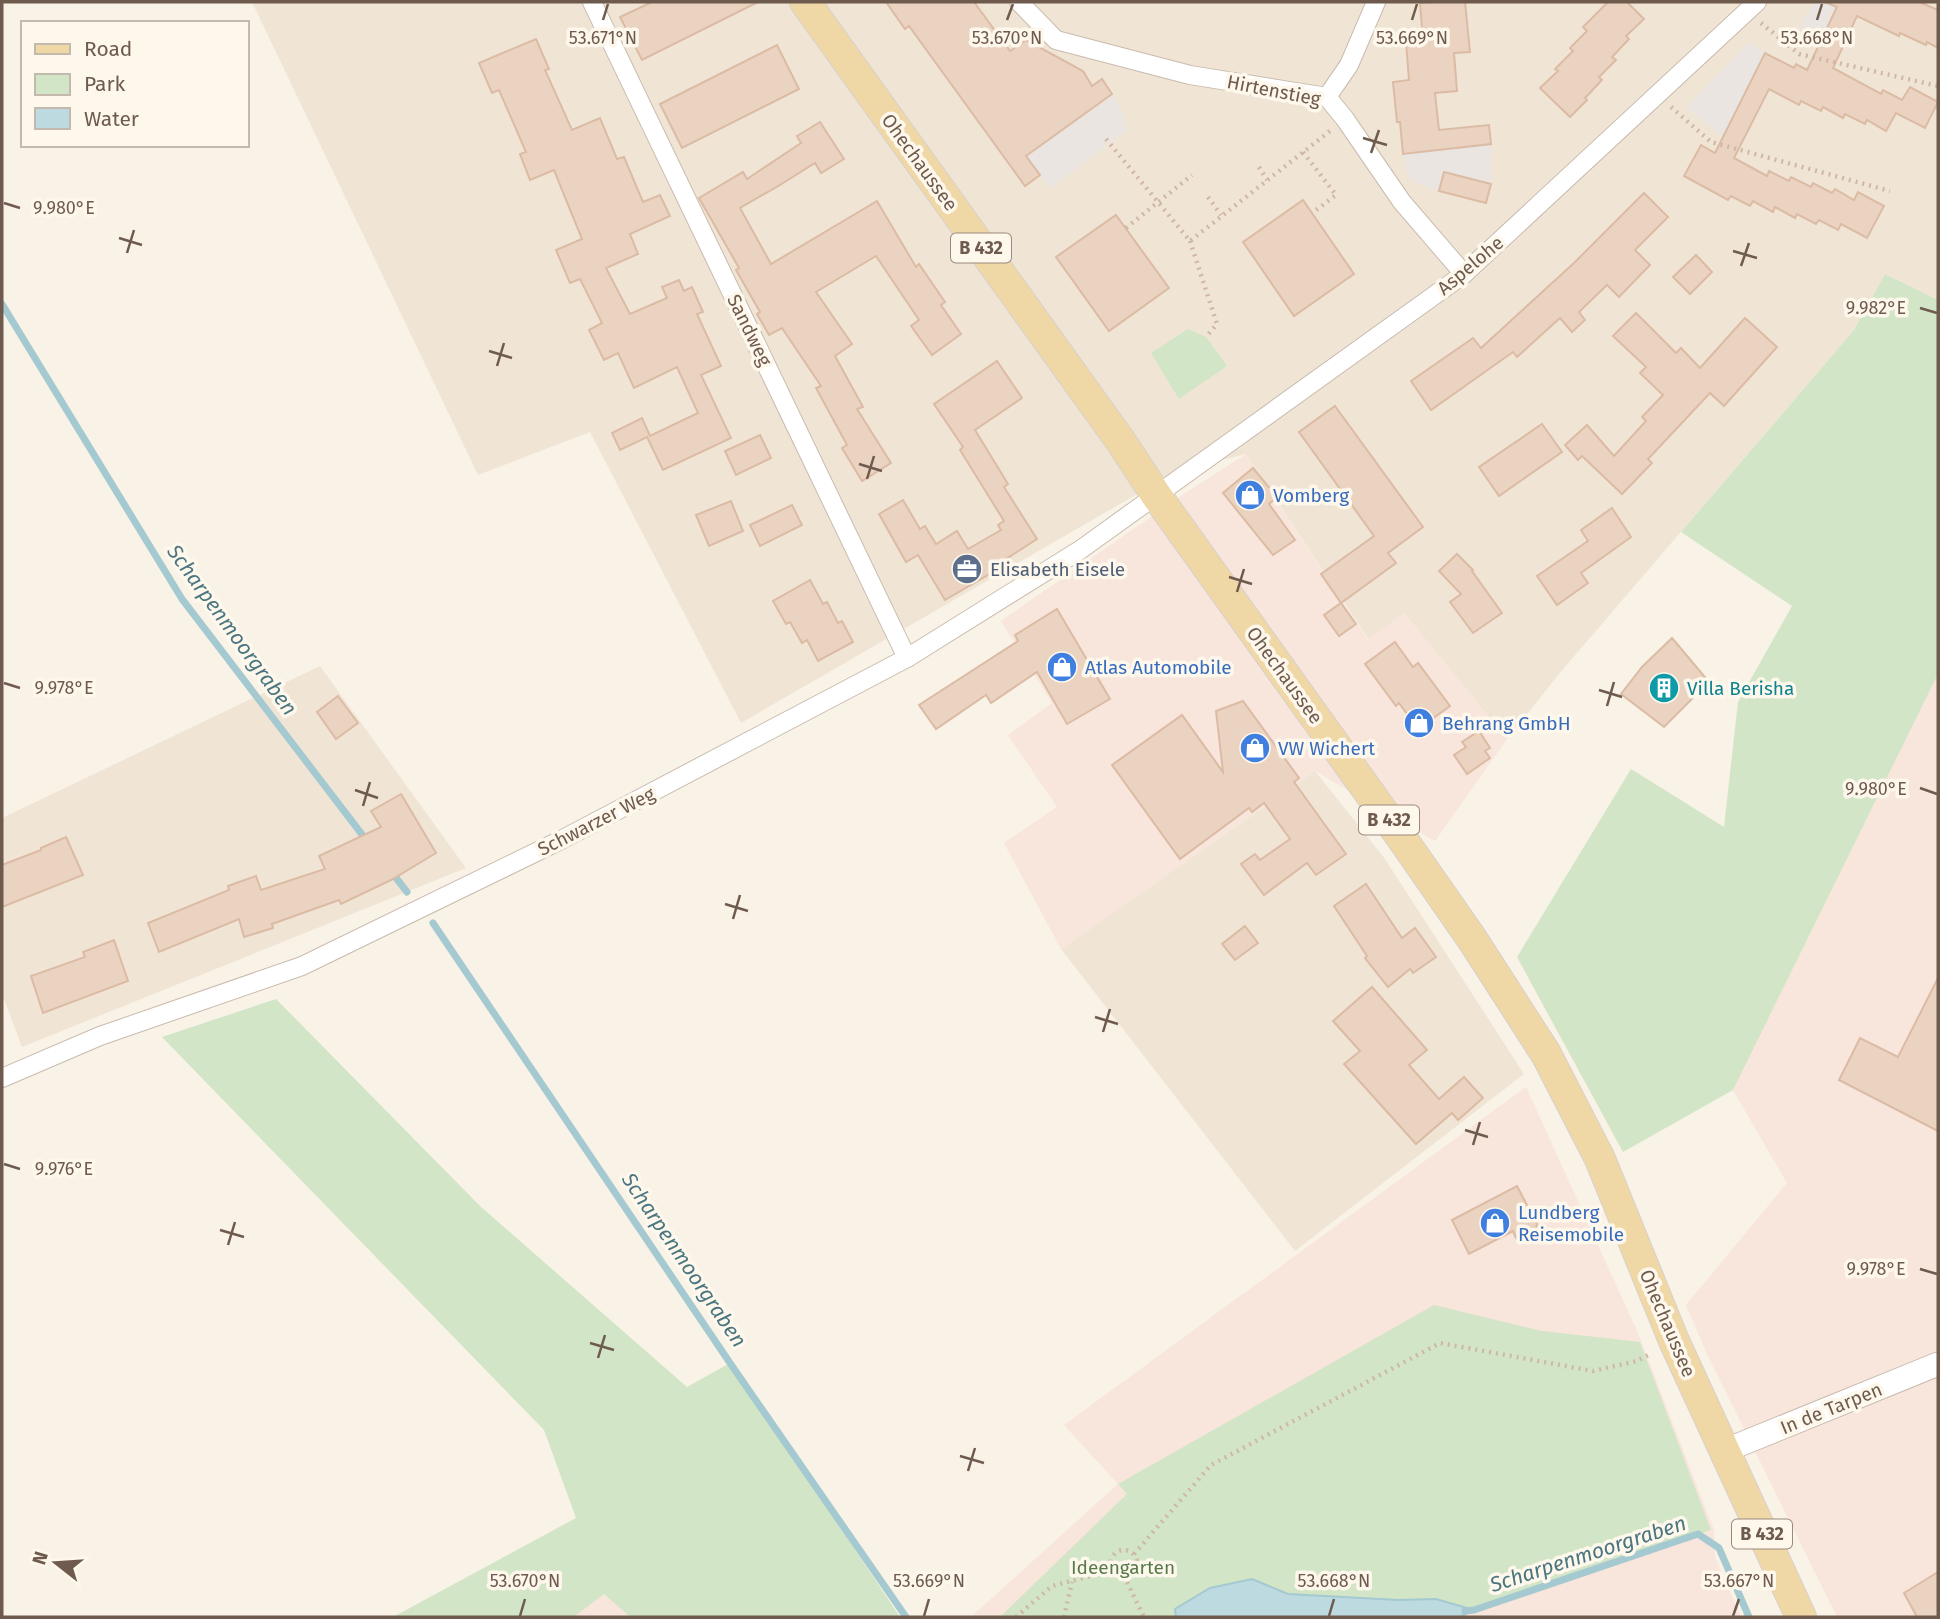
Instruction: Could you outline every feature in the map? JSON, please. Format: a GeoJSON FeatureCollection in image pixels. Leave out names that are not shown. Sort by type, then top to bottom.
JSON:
{"type":"FeatureCollection","features":[{"type":"Feature","properties":{"kind":"main road","name":"Ohechaussee"},"geometry":{"type":"LineString","coordinates":[[805,2],[1409,849],[1546,1054],[1600,1159],[1674,1342],[1801,1617]]}},
{"type":"Feature","properties":{"kind":"street","name":"Sandweg"},"geometry":{"type":"LineString","coordinates":[[592,2],[907,658]]}},
{"type":"Feature","properties":{"kind":"street","name":"Hirtenstieg"},"geometry":{"type":"LineString","coordinates":[[1019,2],[1056,40],[1190,75],[1327,97],[1402,202],[1464,274]]}},
{"type":"Feature","properties":{"kind":"street"},"geometry":{"type":"LineString","coordinates":[[1327,97],[1349,65],[1376,2]]}},
{"type":"Feature","properties":{"kind":"street","name":"Aspelohe"},"geometry":{"type":"LineString","coordinates":[[1156,495],[1464,274],[1752,6]]}},
{"type":"Feature","properties":{"kind":"street","name":"Schwarzer Weg"},"geometry":{"type":"LineString","coordinates":[[2,1078],[100,1036],[302,966],[563,839],[907,658],[1080,550],[1156,495]]}},
{"type":"Feature","properties":{"kind":"street","name":"In de Tarpen"},"geometry":{"type":"LineString","coordinates":[[1724,1451],[1938,1364]]}},
{"type":"Feature","properties":{"kind":"path"},"geometry":{"type":"LineString","coordinates":[[1752,6],[1799,54],[1938,86]]}},
{"type":"Feature","properties":{"kind":"path"},"geometry":{"type":"LineString","coordinates":[[1657,95],[1710,142],[1890,191]]}},
{"type":"Feature","properties":{"kind":"path"},"geometry":{"type":"LineString","coordinates":[[1190,241],[1345,119]]}},
{"type":"Feature","properties":{"kind":"path"},"geometry":{"type":"LineString","coordinates":[[1105,139],[1190,241],[1217,324],[1206,337]]}},
{"type":"Feature","properties":{"kind":"path"},"geometry":{"type":"LineString","coordinates":[[1303,152],[1336,195],[1312,213]]}},
{"type":"Feature","properties":{"kind":"path"},"geometry":{"type":"LineString","coordinates":[[1259,167],[1267,180]]}},
{"type":"Feature","properties":{"kind":"path"},"geometry":{"type":"LineString","coordinates":[[1126,228],[1192,175]]}},
{"type":"Feature","properties":{"kind":"path"},"geometry":{"type":"LineString","coordinates":[[1208,197],[1221,215]]}},
{"type":"Feature","properties":{"kind":"path"},"geometry":{"type":"LineString","coordinates":[[1134,1554],[1211,1465],[1440,1343],[1593,1371],[1637,1361],[1674,1342]]}},
{"type":"Feature","properties":{"kind":"path"},"geometry":{"type":"LineString","coordinates":[[1122,1550],[1134,1554],[1137,1567],[1132,1574],[1119,1576],[1113,1570],[1111,1562],[1114,1554],[1122,1550]]}},
{"type":"Feature","properties":{"kind":"path"},"geometry":{"type":"LineString","coordinates":[[1016,1617],[1052,1586],[1113,1570]]}},
{"type":"Feature","properties":{"kind":"path"},"geometry":{"type":"LineString","coordinates":[[1124,1576],[1144,1617]]}},
{"type":"Feature","properties":{"kind":"path"},"geometry":{"type":"LineString","coordinates":[[1064,1617],[1072,1582]]}},
{"type":"Feature","properties":{"kind":"shaded area"},"geometry":{"type":"Polygon","coordinates":[[[252,2],[1938,2],[1938,300],[1885,274],[1854,330],[1559,674],[1507,739],[1404,613],[1369,640],[1246,454],[1177,471],[741,723],[590,432],[478,475],[252,2]]]}},
{"type":"Feature","properties":{"kind":"shaded area"},"geometry":{"type":"Polygon","coordinates":[[[915,2],[949,2],[1048,140],[1112,94],[1122,111],[1127,130],[1050,189],[915,2]]]}},
{"type":"Feature","properties":{"kind":"shaded area"},"geometry":{"type":"Polygon","coordinates":[[[1814,2],[1839,2],[1822,39],[1800,28],[1814,2]]]}},
{"type":"Feature","properties":{"kind":"shaded area"},"geometry":{"type":"Polygon","coordinates":[[[1749,43],[1765,53],[1723,137],[1686,107],[1749,43]]]}},
{"type":"Feature","properties":{"kind":"shaded area"},"geometry":{"type":"Polygon","coordinates":[[[1491,144],[1491,184],[1444,172],[1439,191],[1410,180],[1403,154],[1491,144]]]}},
{"type":"Feature","properties":{"kind":"shaded area"},"geometry":{"type":"Polygon","coordinates":[[[1246,454],[1368,640],[1404,613],[1507,739],[1435,841],[1315,771],[1061,949],[1004,843],[1057,807],[1008,735],[1052,703],[1001,621],[1246,454]]]}},
{"type":"Feature","properties":{"kind":"shaded area"},"geometry":{"type":"Polygon","coordinates":[[[320,666],[466,868],[22,1047],[2,994],[2,818],[320,666]]]}},
{"type":"Feature","properties":{"kind":"shaded area"},"geometry":{"type":"Polygon","coordinates":[[[1938,674],[1938,1617],[1837,1617],[1707,1354],[1686,1305],[1787,1183],[1733,1090],[1938,674]]]}},
{"type":"Feature","properties":{"kind":"shaded area"},"geometry":{"type":"Polygon","coordinates":[[[1315,771],[1385,859],[1524,1074],[1295,1251],[1061,949],[1315,771]]]}},
{"type":"Feature","properties":{"kind":"shaded area"},"geometry":{"type":"Polygon","coordinates":[[[1526,1087],[1638,1333],[1714,1530],[1715,1557],[1741,1617],[971,1617],[1118,1484],[1064,1425],[1526,1087]]]}},
{"type":"Feature","properties":{"kind":"shaded area"},"geometry":{"type":"Polygon","coordinates":[[[604,1594],[630,1617],[574,1617],[604,1594]]]}},
{"type":"Feature","properties":{"kind":"green space"},"geometry":{"type":"Polygon","coordinates":[[[1885,274],[1938,300],[1938,674],[1733,1090],[1623,1152],[1517,957],[1631,769],[1724,827],[1738,702],[1792,606],[1681,532],[1854,330],[1885,274]]]}},
{"type":"Feature","properties":{"kind":"green space"},"geometry":{"type":"Polygon","coordinates":[[[1188,329],[1206,337],[1227,366],[1179,399],[1151,353],[1188,329]]]}},
{"type":"Feature","properties":{"kind":"green space"},"geometry":{"type":"Polygon","coordinates":[[[276,999],[481,1207],[687,1387],[730,1363],[900,1617],[630,1617],[604,1594],[574,1617],[393,1617],[576,1518],[544,1430],[162,1037],[276,999]]]}},
{"type":"Feature","properties":{"kind":"green space","name":"Ideengarten"},"geometry":{"type":"Polygon","coordinates":[[[1434,1305],[1542,1331],[1640,1342],[1711,1530],[1474,1610],[1436,1599],[1399,1600],[1288,1594],[1252,1579],[1176,1617],[1000,1617],[1127,1494],[1118,1484],[1434,1305]]]}},
{"type":"Feature","properties":{"kind":"water"},"geometry":{"type":"Polygon","coordinates":[[[1252,1579],[1288,1594],[1398,1600],[1436,1599],[1474,1610],[1460,1617],[1176,1617],[1175,1609],[1210,1588],[1252,1579]]]}},
{"type":"Feature","properties":{"kind":"building"},"geometry":{"type":"Polygon","coordinates":[[[652,2],[758,2],[642,60],[620,17],[652,2]]]}},
{"type":"Feature","properties":{"kind":"building"},"geometry":{"type":"Polygon","coordinates":[[[886,2],[974,2],[1010,51],[1026,40],[1083,71],[1092,86],[1102,79],[1112,94],[1026,156],[1040,175],[1025,186],[909,26],[905,29],[886,2]]]}},
{"type":"Feature","properties":{"kind":"building"},"geometry":{"type":"Polygon","coordinates":[[[1465,2],[1470,52],[1454,53],[1457,91],[1435,93],[1439,130],[1489,125],[1491,144],[1403,154],[1393,82],[1409,80],[1406,42],[1423,40],[1420,3],[1465,2]]]}},
{"type":"Feature","properties":{"kind":"building"},"geometry":{"type":"Polygon","coordinates":[[[1608,2],[1627,2],[1644,19],[1626,36],[1629,39],[1612,57],[1616,60],[1599,77],[1602,80],[1585,98],[1587,100],[1570,117],[1540,88],[1558,71],[1555,69],[1573,51],[1570,48],[1587,31],[1583,27],[1608,2]]]}},
{"type":"Feature","properties":{"kind":"building"},"geometry":{"type":"Polygon","coordinates":[[[1825,2],[1919,2],[1938,10],[1938,48],[1900,33],[1899,36],[1857,16],[1833,68],[1881,94],[1883,90],[1902,100],[1910,87],[1938,102],[1925,128],[1896,113],[1886,131],[1867,120],[1865,124],[1845,114],[1843,118],[1823,107],[1821,111],[1801,101],[1799,105],[1769,89],[1734,158],[1767,176],[1769,171],[1789,181],[1791,177],[1811,187],[1813,183],[1832,193],[1835,189],[1854,200],[1858,192],[1884,206],[1867,238],[1841,224],[1838,230],[1819,220],[1816,224],[1797,214],[1795,218],[1775,207],[1773,212],[1753,201],[1750,206],[1731,196],[1728,200],[1684,176],[1701,145],[1715,153],[1765,53],[1794,68],[1796,64],[1807,70],[1837,7],[1825,2]]]}},
{"type":"Feature","properties":{"kind":"building"},"geometry":{"type":"Polygon","coordinates":[[[536,39],[549,69],[545,70],[572,130],[600,118],[617,159],[624,157],[643,202],[660,195],[670,216],[630,234],[638,254],[606,268],[630,314],[667,298],[662,287],[679,280],[684,291],[692,287],[703,312],[697,314],[721,366],[701,375],[731,438],[663,470],[647,437],[620,450],[612,433],[642,418],[650,436],[698,413],[677,367],[634,388],[618,353],[604,360],[589,330],[602,323],[580,279],[570,283],[556,250],[582,239],[554,170],[530,180],[520,154],[526,152],[499,90],[492,93],[479,63],[536,39]]]}},
{"type":"Feature","properties":{"kind":"building"},"geometry":{"type":"Polygon","coordinates":[[[777,45],[799,89],[682,148],[660,104],[777,45]]]}},
{"type":"Feature","properties":{"kind":"building"},"geometry":{"type":"Polygon","coordinates":[[[820,122],[844,159],[821,173],[815,163],[740,208],[771,264],[877,201],[916,267],[919,264],[945,302],[941,305],[961,334],[932,355],[911,326],[919,320],[876,256],[816,292],[852,344],[835,356],[863,407],[857,409],[891,463],[862,481],[842,448],[847,445],[816,388],[821,386],[782,328],[769,335],[757,314],[760,312],[736,270],[739,268],[699,198],[743,172],[747,179],[801,143],[797,136],[820,122]]]}},
{"type":"Feature","properties":{"kind":"building"},"geometry":{"type":"Polygon","coordinates":[[[1444,172],[1491,184],[1486,203],[1439,191],[1444,172]]]}},
{"type":"Feature","properties":{"kind":"building"},"geometry":{"type":"Polygon","coordinates":[[[1644,193],[1668,217],[1635,250],[1650,265],[1619,297],[1607,285],[1579,312],[1585,320],[1572,332],[1560,318],[1517,357],[1513,352],[1431,410],[1411,381],[1473,338],[1481,348],[1574,263],[1644,193]]]}},
{"type":"Feature","properties":{"kind":"building"},"geometry":{"type":"Polygon","coordinates":[[[1303,200],[1354,274],[1294,316],[1243,242],[1303,200]]]}},
{"type":"Feature","properties":{"kind":"building"},"geometry":{"type":"Polygon","coordinates":[[[1116,215],[1169,288],[1109,331],[1056,257],[1116,215]]]}},
{"type":"Feature","properties":{"kind":"building"},"geometry":{"type":"Polygon","coordinates":[[[1696,255],[1712,272],[1690,294],[1673,277],[1696,255]]]}},
{"type":"Feature","properties":{"kind":"building"},"geometry":{"type":"Polygon","coordinates":[[[1636,313],[1676,353],[1681,348],[1700,368],[1745,318],[1777,347],[1724,406],[1710,393],[1648,459],[1652,463],[1622,494],[1582,456],[1578,460],[1565,445],[1587,425],[1614,456],[1646,421],[1642,417],[1663,395],[1640,373],[1646,367],[1613,336],[1636,313]]]}},
{"type":"Feature","properties":{"kind":"building"},"geometry":{"type":"Polygon","coordinates":[[[997,361],[1022,398],[975,430],[1008,484],[1004,487],[1037,539],[1003,561],[1005,565],[945,600],[918,555],[906,562],[879,514],[903,500],[920,529],[925,526],[936,544],[957,531],[968,549],[1001,530],[998,525],[1004,521],[960,450],[963,447],[934,404],[997,361]]]}},
{"type":"Feature","properties":{"kind":"building"},"geometry":{"type":"Polygon","coordinates":[[[1335,406],[1423,527],[1388,553],[1396,563],[1341,603],[1321,574],[1374,536],[1299,432],[1335,406]]]}},
{"type":"Feature","properties":{"kind":"building"},"geometry":{"type":"Polygon","coordinates":[[[1542,424],[1562,452],[1499,496],[1479,467],[1542,424]]]}},
{"type":"Feature","properties":{"kind":"building"},"geometry":{"type":"Polygon","coordinates":[[[760,435],[771,458],[736,475],[725,451],[760,435]]]}},
{"type":"Feature","properties":{"kind":"building"},"geometry":{"type":"Polygon","coordinates":[[[1253,468],[1277,497],[1269,504],[1295,540],[1273,555],[1223,493],[1253,468]]]}},
{"type":"Feature","properties":{"kind":"building"},"geometry":{"type":"Polygon","coordinates":[[[731,501],[743,531],[709,546],[696,515],[731,501]]]}},
{"type":"Feature","properties":{"kind":"building"},"geometry":{"type":"Polygon","coordinates":[[[792,505],[802,525],[760,546],[750,525],[792,505]]]}},
{"type":"Feature","properties":{"kind":"building"},"geometry":{"type":"Polygon","coordinates":[[[1612,508],[1631,537],[1581,573],[1588,583],[1557,605],[1537,576],[1588,541],[1581,530],[1612,508]]]}},
{"type":"Feature","properties":{"kind":"building"},"geometry":{"type":"Polygon","coordinates":[[[1457,554],[1473,570],[1502,613],[1473,633],[1450,602],[1461,594],[1439,571],[1457,554]]]}},
{"type":"Feature","properties":{"kind":"building"},"geometry":{"type":"Polygon","coordinates":[[[810,580],[823,604],[827,602],[838,623],[842,621],[853,642],[818,661],[807,640],[802,643],[790,622],[786,624],[773,601],[810,580]]]}},
{"type":"Feature","properties":{"kind":"building"},"geometry":{"type":"Polygon","coordinates":[[[1341,603],[1356,624],[1339,636],[1324,615],[1341,603]]]}},
{"type":"Feature","properties":{"kind":"building"},"geometry":{"type":"Polygon","coordinates":[[[1057,609],[1110,699],[1067,724],[1037,672],[991,703],[986,695],[936,729],[919,705],[1018,641],[1015,635],[1057,609]]]}},
{"type":"Feature","properties":{"kind":"building","name":"Villa Berisha"},"geometry":{"type":"Polygon","coordinates":[[[1672,638],[1709,682],[1664,727],[1621,694],[1642,667],[1672,638]]]}},
{"type":"Feature","properties":{"kind":"building"},"geometry":{"type":"Polygon","coordinates":[[[1395,642],[1413,667],[1418,663],[1450,706],[1418,729],[1399,703],[1396,706],[1365,664],[1395,642]]]}},
{"type":"Feature","properties":{"kind":"building"},"geometry":{"type":"Polygon","coordinates":[[[338,696],[358,723],[336,739],[317,712],[338,696]]]}},
{"type":"Feature","properties":{"kind":"building"},"geometry":{"type":"Polygon","coordinates":[[[1243,701],[1299,778],[1294,782],[1346,854],[1316,875],[1307,863],[1264,895],[1241,864],[1255,854],[1260,860],[1290,839],[1264,803],[1252,812],[1249,808],[1180,859],[1112,765],[1182,715],[1223,772],[1216,711],[1243,701]]]}},
{"type":"Feature","properties":{"kind":"building"},"geometry":{"type":"Polygon","coordinates":[[[1479,731],[1490,748],[1485,751],[1490,758],[1467,774],[1454,755],[1466,747],[1462,742],[1479,731]]]}},
{"type":"Feature","properties":{"kind":"building"},"geometry":{"type":"Polygon","coordinates":[[[401,794],[436,853],[391,880],[341,904],[339,900],[272,924],[273,928],[244,937],[239,919],[159,952],[148,923],[256,876],[261,890],[325,869],[319,856],[381,827],[371,811],[401,794]]]}},
{"type":"Feature","properties":{"kind":"building"},"geometry":{"type":"Polygon","coordinates":[[[66,837],[83,875],[2,907],[2,865],[66,837]]]}},
{"type":"Feature","properties":{"kind":"building"},"geometry":{"type":"Polygon","coordinates":[[[1366,884],[1402,938],[1415,928],[1436,957],[1413,973],[1410,969],[1388,987],[1365,958],[1367,956],[1334,906],[1366,884]]]}},
{"type":"Feature","properties":{"kind":"building"},"geometry":{"type":"Polygon","coordinates":[[[1245,926],[1258,943],[1235,960],[1222,944],[1245,926]]]}},
{"type":"Feature","properties":{"kind":"building"},"geometry":{"type":"Polygon","coordinates":[[[114,940],[128,981],[43,1013],[31,976],[85,957],[83,952],[114,940]]]}},
{"type":"Feature","properties":{"kind":"building"},"geometry":{"type":"Polygon","coordinates":[[[1938,978],[1938,1131],[1839,1080],[1860,1038],[1898,1057],[1938,978]]]}},
{"type":"Feature","properties":{"kind":"building"},"geometry":{"type":"Polygon","coordinates":[[[1372,987],[1427,1050],[1409,1065],[1439,1099],[1464,1077],[1483,1098],[1458,1120],[1452,1113],[1416,1144],[1344,1064],[1360,1051],[1333,1021],[1372,987]]]}},
{"type":"Feature","properties":{"kind":"building","name":"Lundberg Reisemobile"},"geometry":{"type":"Polygon","coordinates":[[[1517,1186],[1538,1226],[1516,1238],[1513,1231],[1469,1254],[1452,1220],[1517,1186]]]}},
{"type":"Feature","properties":{"kind":"building"},"geometry":{"type":"Polygon","coordinates":[[[1938,1572],[1938,1617],[1917,1617],[1904,1593],[1938,1572]]]}},
{"type":"Feature","properties":{"kind":"waterway","name":"Scharpenmoorgraben"},"geometry":{"type":"LineString","coordinates":[[2,304],[182,599],[367,841]]}},
{"type":"Feature","properties":{"kind":"waterway","name":"Scharpenmoorgraben"},"geometry":{"type":"LineString","coordinates":[[390,870],[407,892]]}},
{"type":"Feature","properties":{"kind":"waterway","name":"Scharpenmoorgraben"},"geometry":{"type":"LineString","coordinates":[[433,923],[730,1363],[906,1617]]}},
{"type":"Feature","properties":{"kind":"waterway","name":"Scharpenmoorgraben"},"geometry":{"type":"LineString","coordinates":[[1465,1611],[1698,1534],[1719,1548],[1749,1617]]}},
{"type":"Feature","properties":{"kind":"place","name":"Vomberg"},"geometry":{"type":"Point","coordinates":[1250,495]}},
{"type":"Feature","properties":{"kind":"place","name":"Elisabeth Eisele"},"geometry":{"type":"Point","coordinates":[967,569]}},
{"type":"Feature","properties":{"kind":"place","name":"Atlas Automobile"},"geometry":{"type":"Point","coordinates":[1062,667]}},
{"type":"Feature","properties":{"kind":"place","name":"Villa Berisha"},"geometry":{"type":"Point","coordinates":[1664,688]}},
{"type":"Feature","properties":{"kind":"place","name":"Behrang GmbH"},"geometry":{"type":"Point","coordinates":[1419,723]}},
{"type":"Feature","properties":{"kind":"place","name":"VW Wichert"},"geometry":{"type":"Point","coordinates":[1255,748]}},
{"type":"Feature","properties":{"kind":"place","name":"Lundberg Reisemobile"},"geometry":{"type":"Point","coordinates":[1495,1223]}}]}
